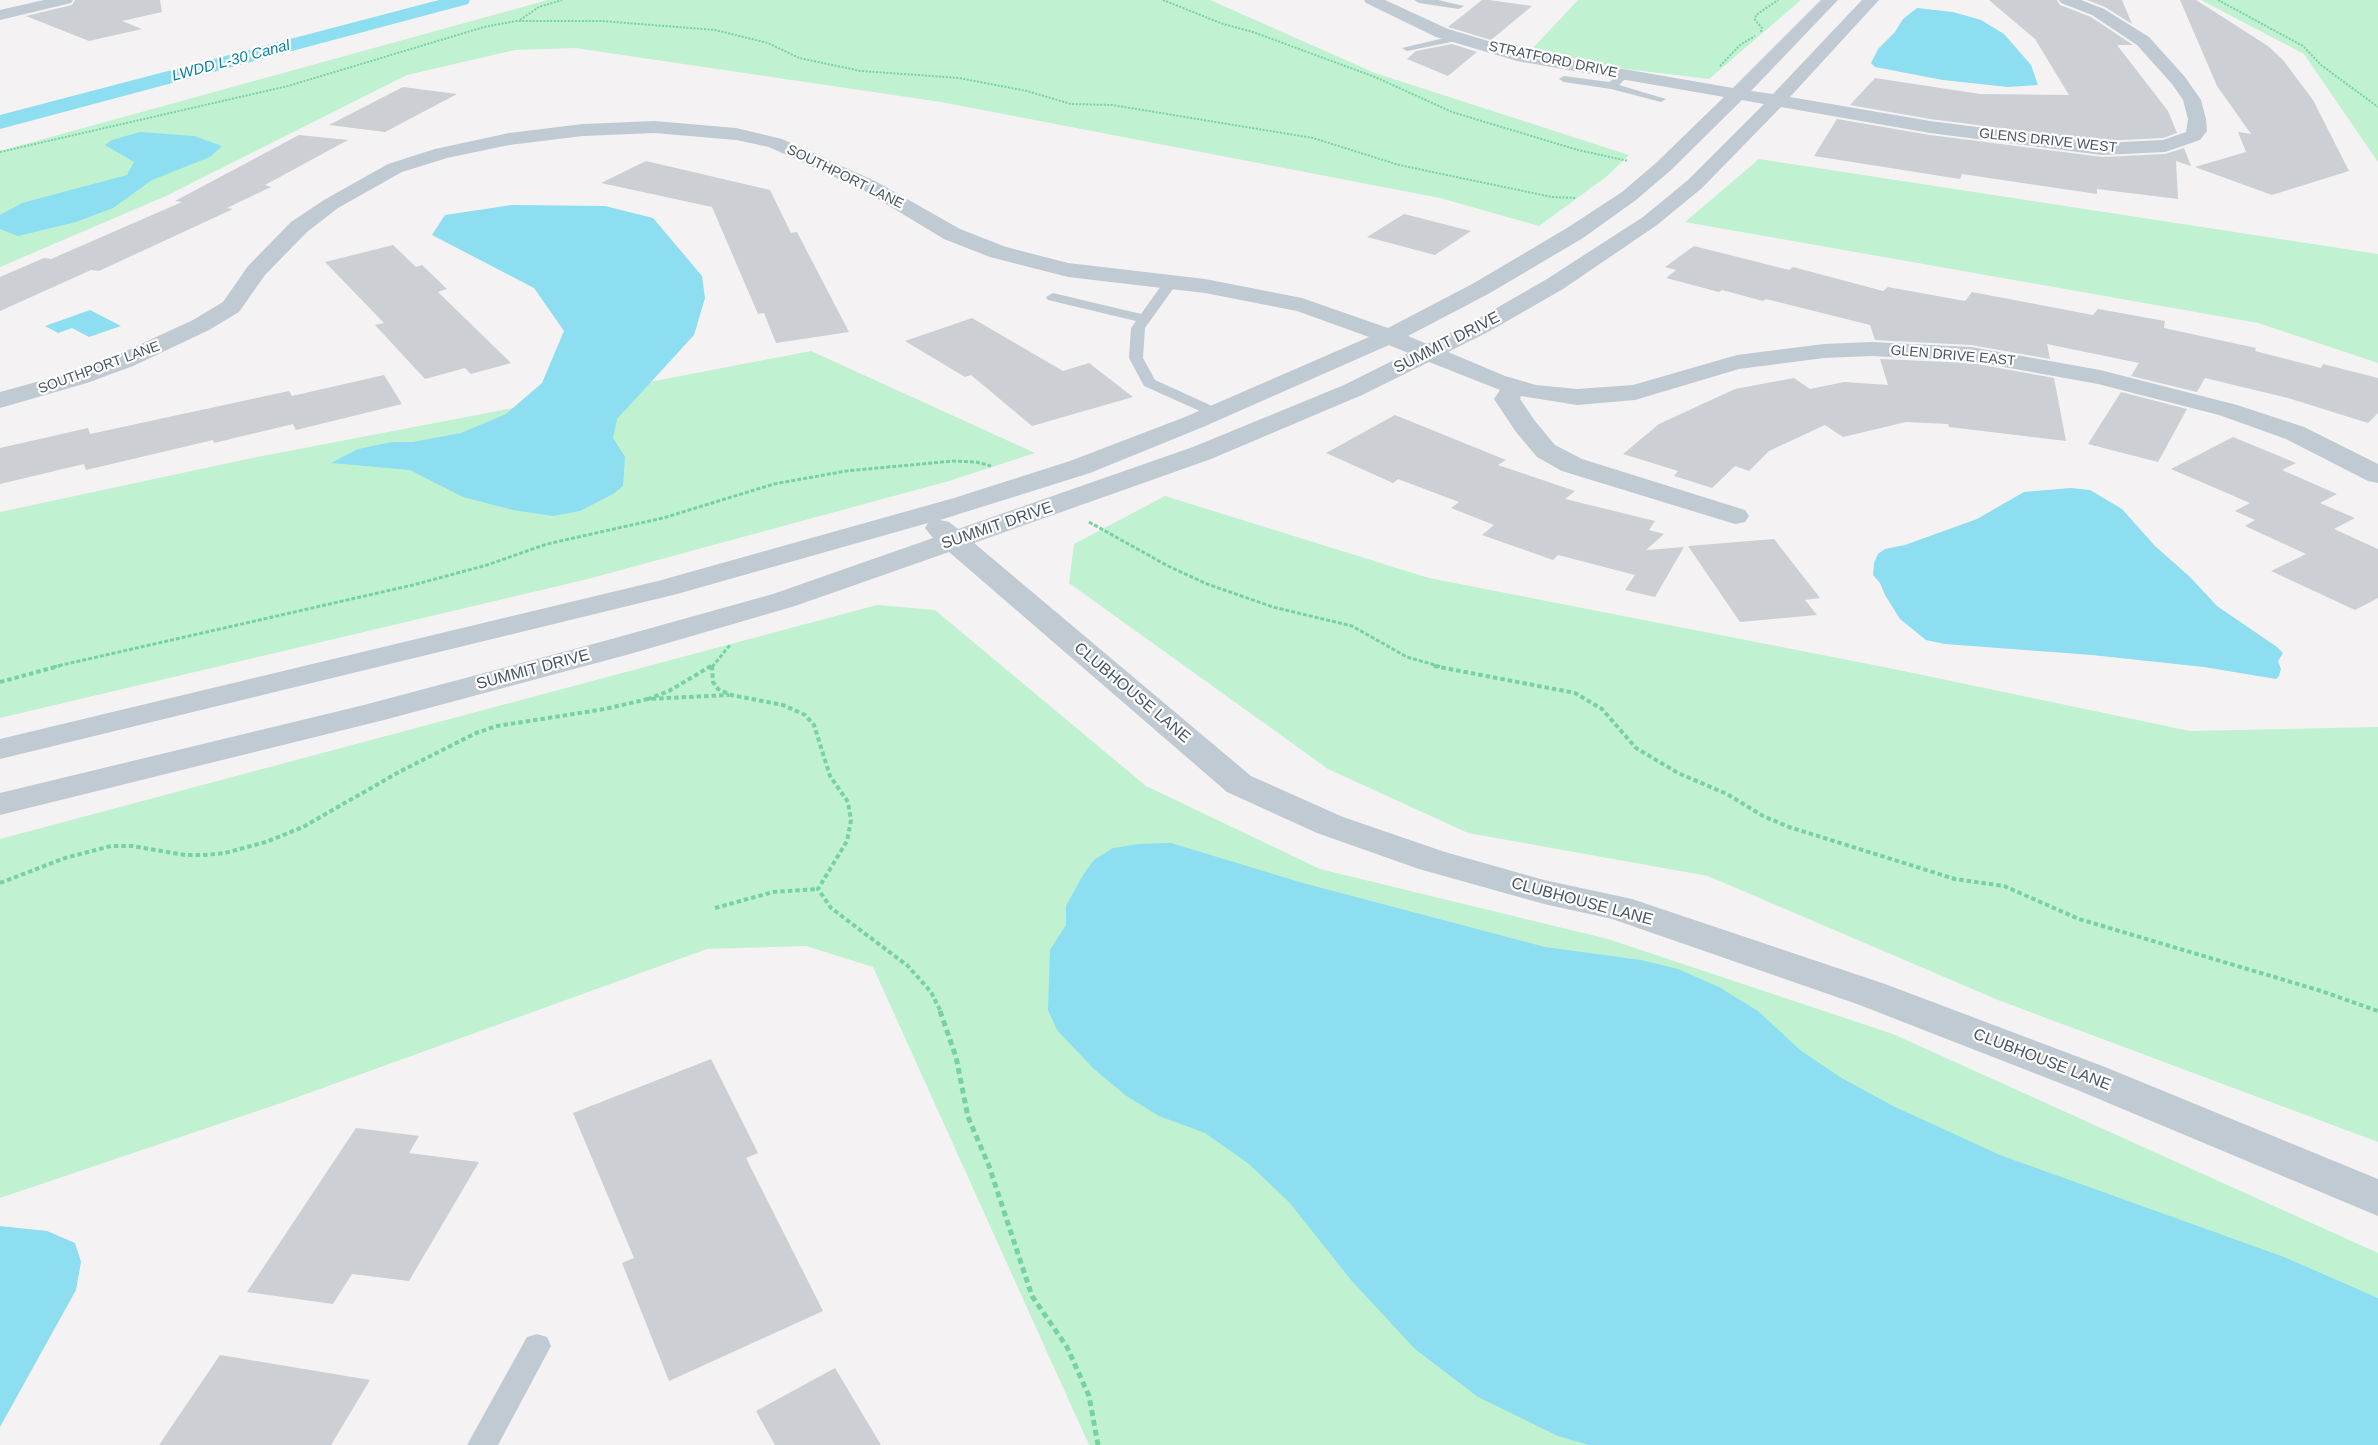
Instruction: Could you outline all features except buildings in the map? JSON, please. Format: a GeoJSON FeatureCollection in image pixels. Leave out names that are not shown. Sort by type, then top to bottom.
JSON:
{"type":"FeatureCollection","features":[{"type":"Feature","properties":{"kind":"street"},"geometry":{"type":"LineString","coordinates":[[0,15],[64,0]]}},
{"type":"Feature","properties":{"kind":"street","name":"SUMMIT DRIVE"},"geometry":{"type":"LineString","coordinates":[[0,749],[666,588],[924,516],[1080,467],[1216,412],[1388,337],[1482,288],[1575,233],[1629,196],[1693,139],[1830,0]]}},
{"type":"Feature","properties":{"kind":"street","name":"SUMMIT DRIVE"},"geometry":{"type":"LineString","coordinates":[[0,804],[372,713],[784,600],[1060,505],[1202,453],[1353,390],[1429,354],[1555,284],[1650,221],[1695,184],[1871,0]]}},
{"type":"Feature","properties":{"kind":"street","name":"GLENS DRIVE WEST"},"geometry":{"type":"LineString","coordinates":[[1738,94],[1941,129],[2102,149],[2165,146],[2193,136],[2197,131],[2197,119],[2192,100],[2179,81],[2143,41],[2098,12],[2067,0]]}},
{"type":"Feature","properties":{"kind":"street","name":"STRATFORD DRIVE"},"geometry":{"type":"LineString","coordinates":[[1377,1],[1410,20],[1457,38],[1523,57],[1618,80],[1703,88],[1738,94]]}},
{"type":"Feature","properties":{"kind":"street","name":"SOUTHPORT LANE"},"geometry":{"type":"LineString","coordinates":[[0,400],[78,378],[124,361],[201,325],[231,307],[256,271],[299,227],[332,204],[395,168],[473,146],[583,130],[672,128],[736,134],[765,140],[842,172],[921,213],[952,234],[998,252],[1068,270],[1255,294],[1302,305],[1361,325],[1388,337]]}},
{"type":"Feature","properties":{"kind":"street","name":"GLEN DRIVE EAST"},"geometry":{"type":"LineString","coordinates":[[1388,337],[1514,387],[1555,395],[1598,397],[1635,392],[1697,372],[1779,355],[1871,349],[1971,354],[2090,375],[2228,410],[2295,433],[2378,475]]}},
{"type":"Feature","properties":{"kind":"street"},"geometry":{"type":"LineString","coordinates":[[1514,387],[1507,399],[1525,426],[1546,451],[1572,465],[1735,516]]}},
{"type":"Feature","properties":{"kind":"street","name":"CLUBHOUSE LANE"},"geometry":{"type":"LineString","coordinates":[[924,516],[1239,784],[1330,825],[1432,861],[1544,892],[1619,909],[1871,994],[2090,1078],[2378,1198]]}},
{"type":"Feature","properties":{"kind":"lane"},"geometry":{"type":"LineString","coordinates":[[1419,0],[1459,6]]}},
{"type":"Feature","properties":{"kind":"lane"},"geometry":{"type":"LineString","coordinates":[[1407,48],[1457,38]]}},
{"type":"Feature","properties":{"kind":"lane"},"geometry":{"type":"LineString","coordinates":[[1564,79],[1618,80],[1661,99]]}},
{"type":"Feature","properties":{"kind":"lane"},"geometry":{"type":"LineString","coordinates":[[1171,282],[1138,328],[1137,358],[1149,383],[1216,412]]}},
{"type":"Feature","properties":{"kind":"lane"},"geometry":{"type":"LineString","coordinates":[[1053,297],[1144,319]]}},
{"type":"Feature","properties":{"kind":"lane"},"geometry":{"type":"LineString","coordinates":[[482,1445],[537,1346]]}},
{"type":"Feature","properties":{"kind":"path"},"geometry":{"type":"LineString","coordinates":[[519,21],[539,7],[562,0]]}},
{"type":"Feature","properties":{"kind":"path"},"geometry":{"type":"LineString","coordinates":[[1163,0],[1223,24],[1375,77],[1452,112],[1578,150],[1628,161]]}},
{"type":"Feature","properties":{"kind":"path"},"geometry":{"type":"LineString","coordinates":[[1703,88],[1723,61],[1762,30],[1755,20],[1756,15],[1778,0]]}},
{"type":"Feature","properties":{"kind":"path"},"geometry":{"type":"LineString","coordinates":[[2218,0],[2303,46],[2321,65],[2378,107]]}},
{"type":"Feature","properties":{"kind":"path"},"geometry":{"type":"LineString","coordinates":[[0,152],[281,88],[463,32],[519,21],[610,21],[715,30],[768,43],[799,58],[861,71],[959,78],[1027,91],[1071,104],[1112,105],[1216,124],[1282,132],[1327,141],[1373,158],[1418,170],[1552,197],[1582,197]]}},
{"type":"Feature","properties":{"kind":"path"},"geometry":{"type":"LineString","coordinates":[[1623,166],[1631,158]]}},
{"type":"Feature","properties":{"kind":"path"},"geometry":{"type":"LineString","coordinates":[[0,682],[65,664],[143,648],[488,566],[547,544],[663,518],[774,484],[805,478],[846,471],[953,461],[986,464],[1025,484]]}},
{"type":"Feature","properties":{"kind":"path"},"geometry":{"type":"LineString","coordinates":[[1060,505],[1168,566],[1207,584],[1273,607],[1352,626],[1372,635],[1407,657],[1425,664],[1575,693],[1602,709],[1636,748],[1678,773],[1727,794],[1763,816],[1789,827],[1955,879],[2004,886],[2079,919],[2319,990],[2378,1011]]}},
{"type":"Feature","properties":{"kind":"path"},"geometry":{"type":"LineString","coordinates":[[648,699],[690,680],[712,666],[732,644]]}},
{"type":"Feature","properties":{"kind":"path"},"geometry":{"type":"LineString","coordinates":[[712,666],[713,682],[718,689],[731,695]]}},
{"type":"Feature","properties":{"kind":"path"},"geometry":{"type":"LineString","coordinates":[[0,883],[74,855],[111,846],[132,846],[185,855],[204,855],[225,854],[256,845],[303,827],[452,744],[497,726],[605,709],[648,699],[731,695],[783,705],[806,715],[814,725],[830,776],[848,802],[852,820],[847,841],[818,889]]}},
{"type":"Feature","properties":{"kind":"path"},"geometry":{"type":"LineString","coordinates":[[715,908],[765,894],[818,889]]}},
{"type":"Feature","properties":{"kind":"path"},"geometry":{"type":"LineString","coordinates":[[818,889],[831,908],[908,966],[931,992],[945,1021],[956,1057],[968,1117],[989,1166],[1032,1296],[1067,1347],[1089,1396],[1098,1445]]}},
{"type":"Feature","properties":{"kind":"green space"},"geometry":{"type":"Polygon","coordinates":[[[548,0],[1210,0],[1375,73],[1629,155],[1606,177],[1539,226],[1440,198],[941,102],[575,48],[515,50],[407,75],[166,196],[0,267],[0,151],[548,0]]]}},
{"type":"Feature","properties":{"kind":"green space"},"geometry":{"type":"Polygon","coordinates":[[[1578,0],[1801,0],[1709,79],[1626,69],[1532,49],[1578,0]]]}},
{"type":"Feature","properties":{"kind":"green space"},"geometry":{"type":"Polygon","coordinates":[[[2201,0],[2378,0],[2378,162],[2304,54],[2201,0]]]}},
{"type":"Feature","properties":{"kind":"green space"},"geometry":{"type":"Polygon","coordinates":[[[1759,159],[2378,254],[2378,363],[2258,323],[1685,222],[1759,159]]]}},
{"type":"Feature","properties":{"kind":"green space"},"geometry":{"type":"Polygon","coordinates":[[[811,351],[1035,453],[949,481],[588,579],[0,718],[0,512],[252,458],[811,351]]]}},
{"type":"Feature","properties":{"kind":"green space"},"geometry":{"type":"Polygon","coordinates":[[[1165,496],[1429,578],[1894,669],[2190,731],[2378,727],[2378,1142],[1998,1000],[1708,876],[1468,833],[1328,769],[1069,583],[1074,544],[1165,496]]]}},
{"type":"Feature","properties":{"kind":"green space"},"geometry":{"type":"Polygon","coordinates":[[[877,605],[935,610],[1146,786],[1320,869],[1608,939],[1893,1034],[2378,1253],[2378,1445],[1089,1445],[873,967],[806,946],[707,949],[284,1102],[0,1198],[0,839],[877,605]]]}},
{"type":"Feature","properties":{"kind":"water"},"geometry":{"type":"Polygon","coordinates":[[[1917,8],[1953,12],[1981,20],[2004,34],[2031,65],[2038,85],[2008,87],[1943,80],[1875,67],[1871,63],[1878,49],[1895,32],[1903,19],[1917,8]]]}},
{"type":"Feature","properties":{"kind":"water"},"geometry":{"type":"Polygon","coordinates":[[[140,132],[194,136],[222,146],[210,157],[152,180],[113,208],[76,222],[18,236],[0,229],[0,215],[22,203],[127,175],[134,162],[105,145],[112,140],[140,132]]]}},
{"type":"Feature","properties":{"kind":"water"},"geometry":{"type":"Polygon","coordinates":[[[512,205],[605,206],[653,218],[702,276],[705,298],[694,335],[617,419],[613,438],[625,457],[623,486],[613,494],[580,511],[553,516],[513,510],[463,497],[410,470],[331,463],[358,449],[461,433],[506,414],[542,383],[564,331],[534,288],[432,235],[445,215],[512,205]]]}},
{"type":"Feature","properties":{"kind":"water"},"geometry":{"type":"Polygon","coordinates":[[[90,310],[121,326],[89,337],[72,328],[58,333],[45,326],[90,310]]]}},
{"type":"Feature","properties":{"kind":"water"},"geometry":{"type":"Polygon","coordinates":[[[2071,488],[2090,490],[2122,509],[2155,546],[2190,577],[2217,606],[2277,647],[2283,653],[2278,661],[2281,669],[2279,676],[2276,679],[2204,667],[2092,655],[1945,644],[1926,640],[1900,619],[1873,575],[1874,563],[1878,554],[1885,549],[1905,545],[1977,519],[2024,492],[2071,488]]]}},
{"type":"Feature","properties":{"kind":"water"},"geometry":{"type":"Polygon","coordinates":[[[1171,843],[1303,883],[1545,947],[1641,960],[1678,969],[1719,987],[1758,1011],[1800,1050],[1840,1077],[1893,1106],[2000,1155],[2284,1257],[2378,1298],[2378,1445],[1589,1445],[1558,1436],[1478,1397],[1415,1349],[1351,1280],[1289,1202],[1249,1164],[1205,1133],[1159,1116],[1125,1095],[1093,1068],[1057,1030],[1048,1010],[1050,950],[1066,925],[1066,906],[1083,875],[1094,860],[1113,848],[1138,844],[1171,843]]]}},
{"type":"Feature","properties":{"kind":"water"},"geometry":{"type":"Polygon","coordinates":[[[0,1226],[47,1231],[75,1243],[81,1262],[76,1290],[0,1427],[0,1226]]]}},
{"type":"Feature","properties":{"kind":"waterway","name":"LWDD L-30 Canal"},"geometry":{"type":"LineString","coordinates":[[0,122],[461,0]]}}]}
